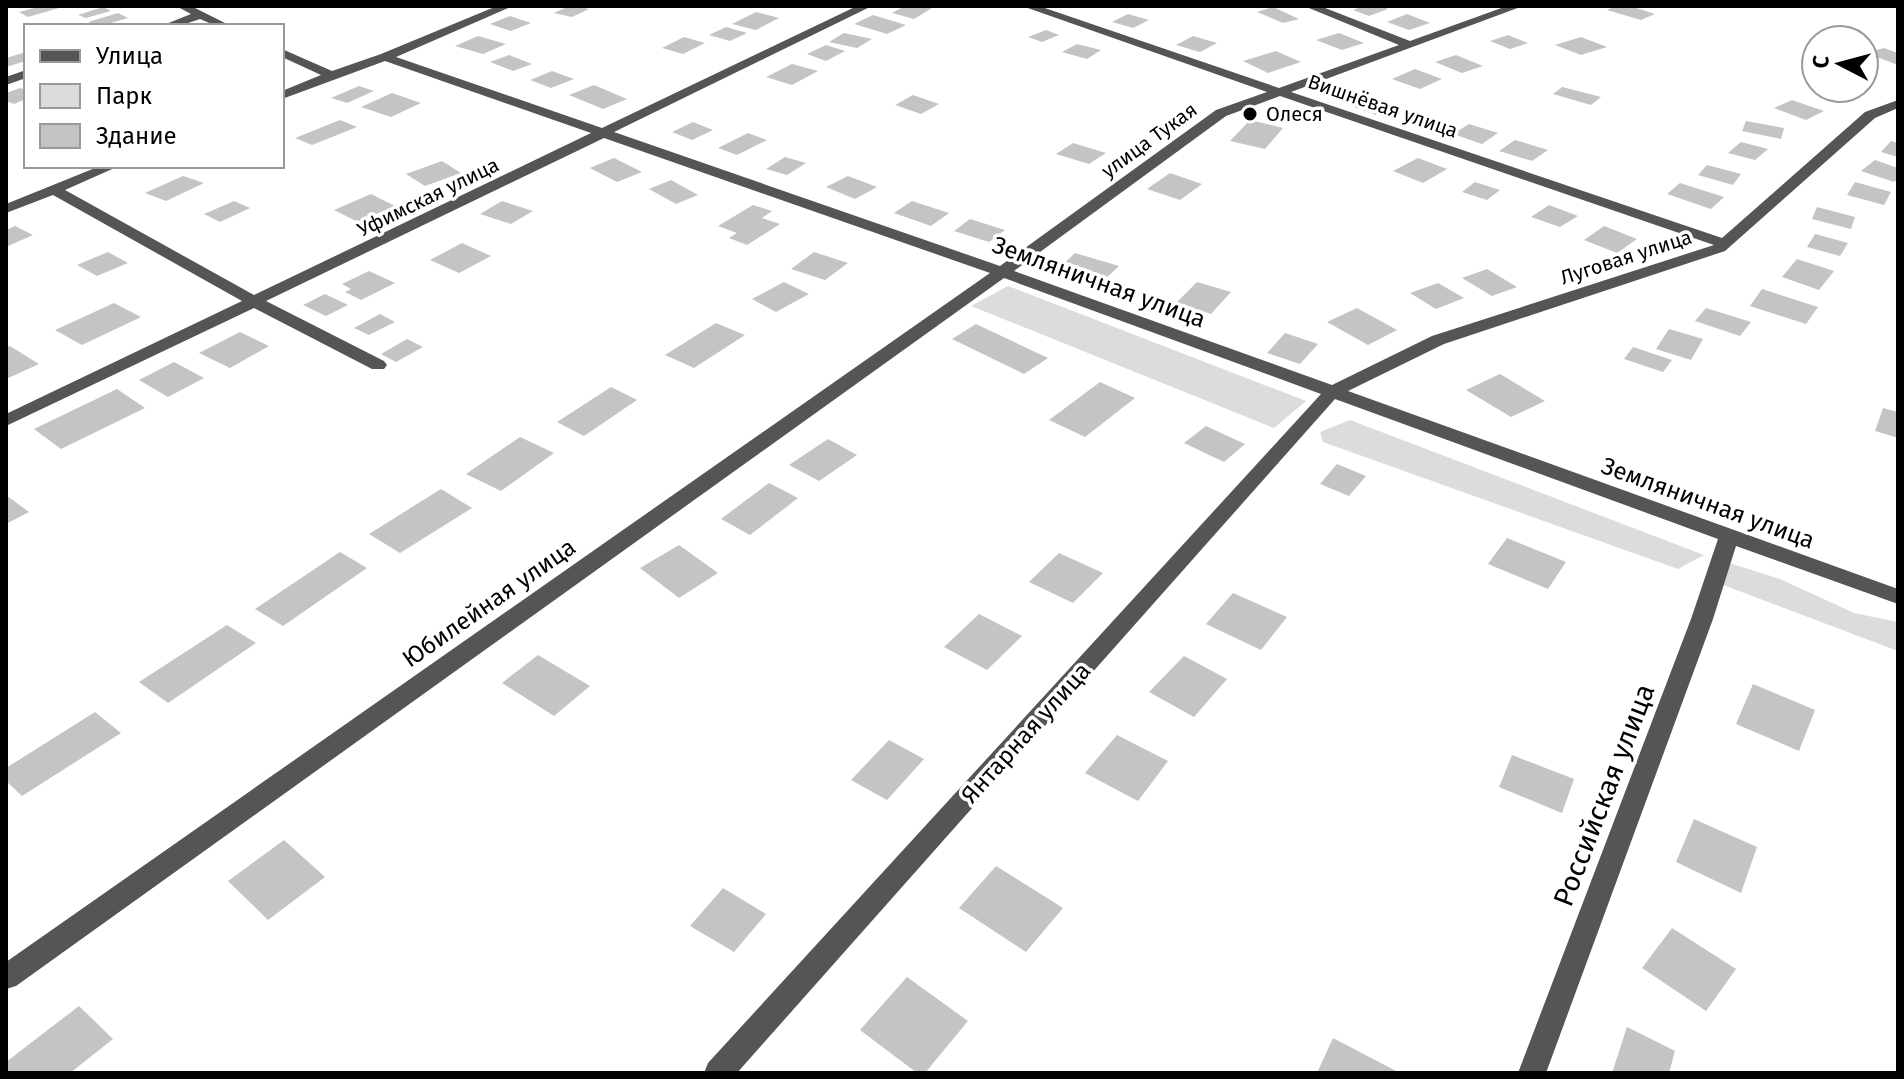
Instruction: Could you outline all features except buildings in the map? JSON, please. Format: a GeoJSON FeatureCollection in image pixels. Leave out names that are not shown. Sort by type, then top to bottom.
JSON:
{"type":"FeatureCollection","features":[{"type":"Feature","properties":{"kind":"street"},"geometry":{"type":"LineString","coordinates":[[182,6],[221,24]]}},
{"type":"Feature","properties":{"kind":"street"},"geometry":{"type":"LineString","coordinates":[[284,94],[385,57],[507,6]]}},
{"type":"Feature","properties":{"kind":"street","name":"Уфимская улица"},"geometry":{"type":"LineString","coordinates":[[6,421],[866,6]]}},
{"type":"Feature","properties":{"kind":"street","name":"Вишнёвая улица"},"geometry":{"type":"LineString","coordinates":[[1028,6],[1725,244]]}},
{"type":"Feature","properties":{"kind":"street"},"geometry":{"type":"LineString","coordinates":[[1310,6],[1410,45]]}},
{"type":"Feature","properties":{"kind":"street","name":"улица Тукая"},"geometry":{"type":"LineString","coordinates":[[1002,272],[1221,113],[1517,6]]}},
{"type":"Feature","properties":{"kind":"street"},"geometry":{"type":"LineString","coordinates":[[173,24],[201,15]]}},
{"type":"Feature","properties":{"kind":"street"},"geometry":{"type":"LineString","coordinates":[[284,54],[331,75]]}},
{"type":"Feature","properties":{"kind":"street","name":"Земляничная улица"},"geometry":{"type":"LineString","coordinates":[[385,57],[1002,272],[1898,597]]}},
{"type":"Feature","properties":{"kind":"street","name":"Луговая улица"},"geometry":{"type":"LineString","coordinates":[[1332,392],[1438,340],[1725,244],[1870,115],[1898,104]]}},
{"type":"Feature","properties":{"kind":"street"},"geometry":{"type":"LineString","coordinates":[[6,209],[107,168]]}},
{"type":"Feature","properties":{"kind":"street"},"geometry":{"type":"LineString","coordinates":[[55,190],[255,302],[378,365]]}},
{"type":"Feature","properties":{"kind":"street","name":"Юбилейная улица"},"geometry":{"type":"LineString","coordinates":[[6,977],[1002,272]]}},
{"type":"Feature","properties":{"kind":"street","name":"Янтарная улица"},"geometry":{"type":"LineString","coordinates":[[718,1073],[826,957],[1332,392]]}},
{"type":"Feature","properties":{"kind":"street","name":"Российская улица"},"geometry":{"type":"LineString","coordinates":[[1532,1073],[1702,619],[1729,536]]}},
{"type":"Feature","properties":{"kind":"green space"},"geometry":{"type":"Polygon","coordinates":[[[1008,286],[1306,401],[1274,428],[971,306],[1008,286]]]}},
{"type":"Feature","properties":{"kind":"green space"},"geometry":{"type":"Polygon","coordinates":[[[1350,420],[1704,555],[1678,569],[1323,442],[1320,432],[1350,420]]]}},
{"type":"Feature","properties":{"kind":"green space"},"geometry":{"type":"Polygon","coordinates":[[[1726,562],[1780,579],[1854,613],[1898,622],[1898,651],[1718,583],[1726,562]]]}},
{"type":"Feature","properties":{"kind":"place","name":"Олеся"},"geometry":{"type":"Point","coordinates":[1250,114]}}]}
